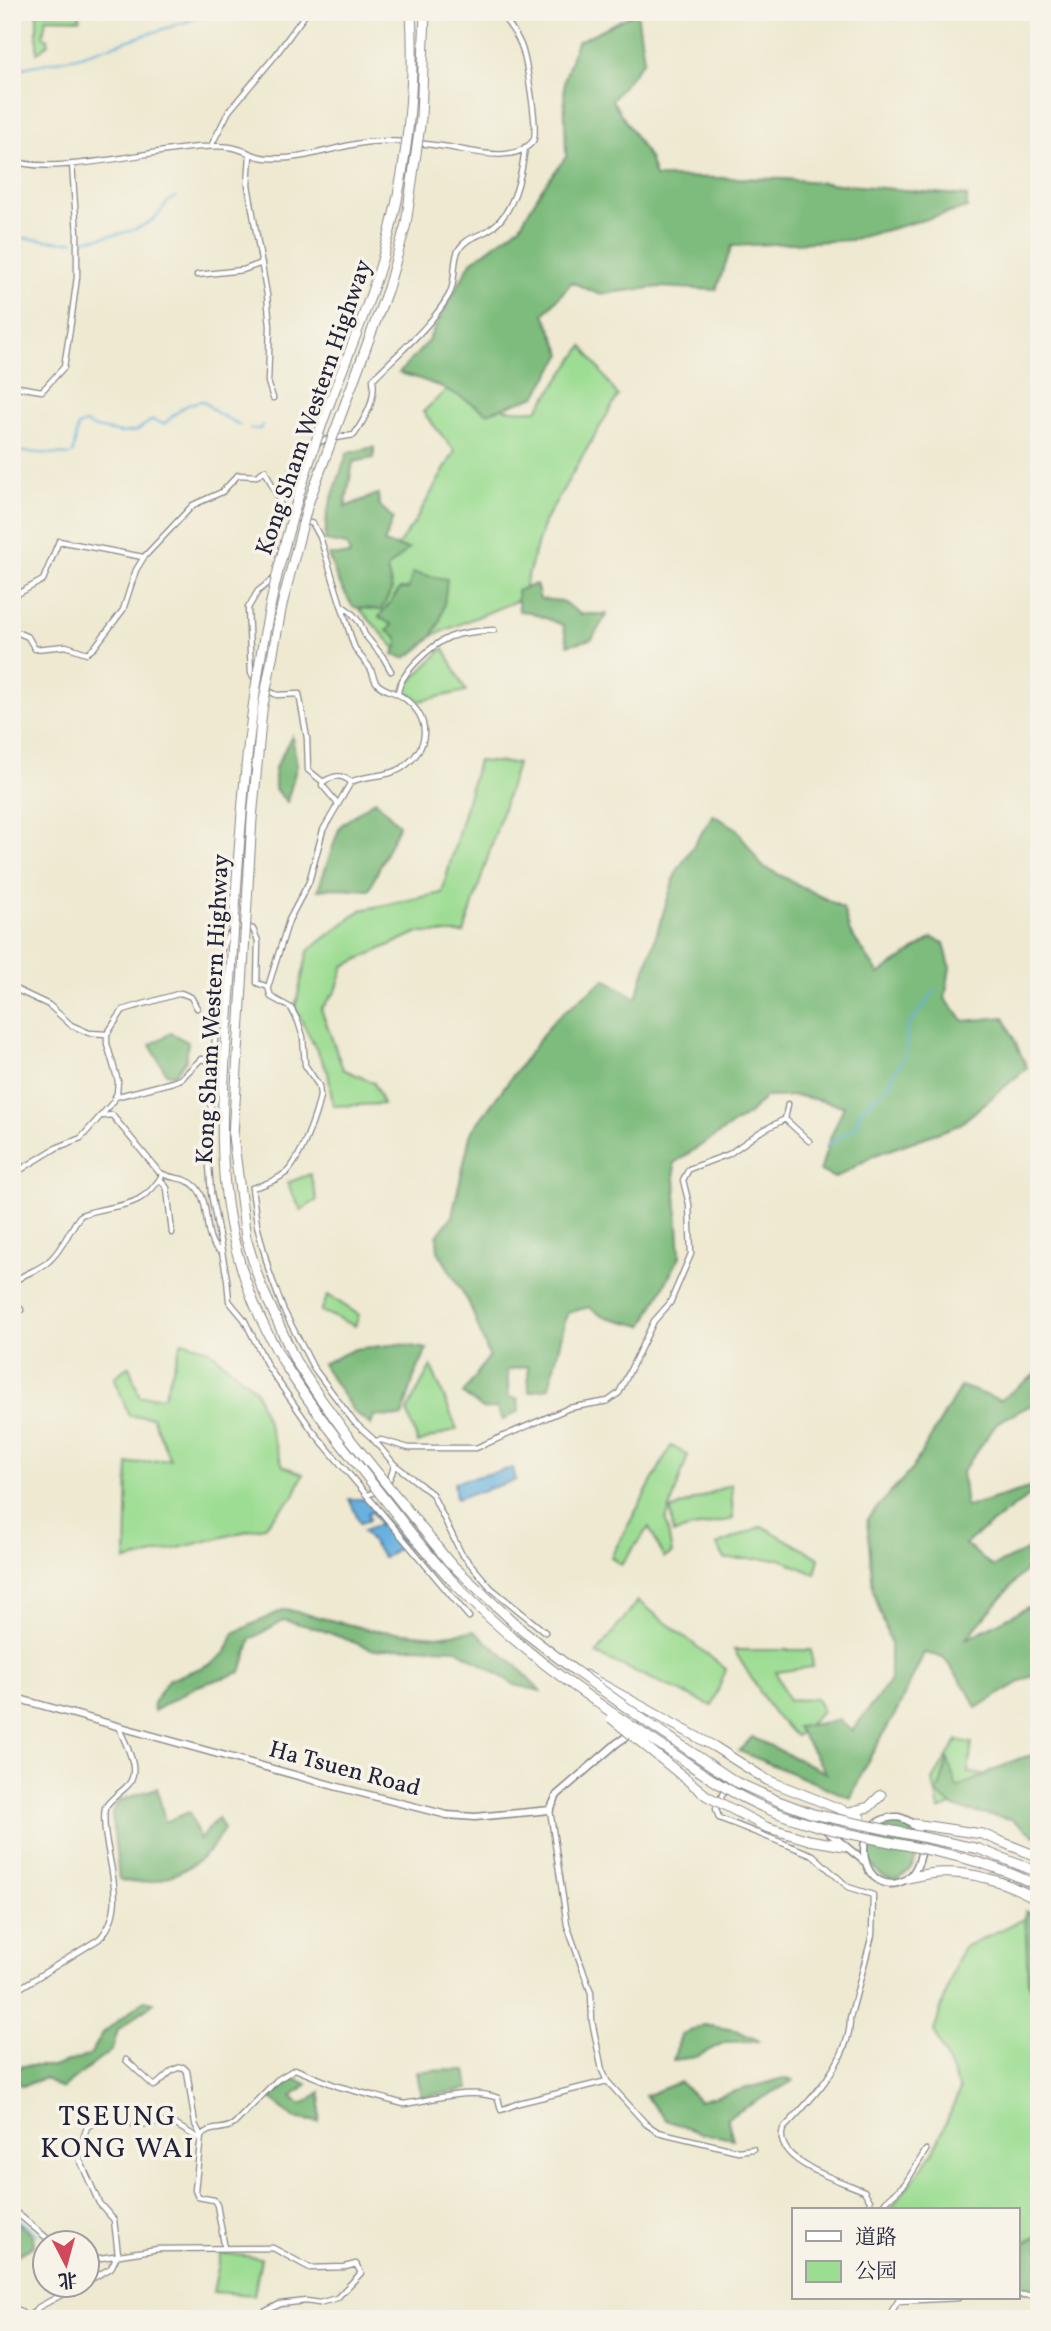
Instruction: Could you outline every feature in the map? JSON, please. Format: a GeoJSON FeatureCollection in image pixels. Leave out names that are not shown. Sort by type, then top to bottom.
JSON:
{"type":"FeatureCollection","features":[{"type":"Feature","properties":{"kind":"highway","name":"Kong Sham Western Highway"},"geometry":{"type":"LineString","coordinates":[[411,12],[409,117],[393,221],[366,309],[298,497],[272,596],[251,710],[241,817],[223,1106],[223,1181],[233,1239],[247,1287],[268,1337],[300,1390],[443,1571],[496,1624],[566,1681],[733,1792],[775,1813],[840,1833],[995,1866],[1037,1885]]}},
{"type":"Feature","properties":{"kind":"highway","name":"Kong Sham Western Highway"},"geometry":{"type":"LineString","coordinates":[[425,12],[421,118],[406,224],[388,288],[308,504],[282,605],[262,711],[233,1107],[235,1164],[246,1238],[260,1283],[295,1360],[318,1395],[449,1562],[524,1632],[574,1670],[736,1782],[778,1801],[813,1814],[979,1849],[1038,1872]]}},
{"type":"Feature","properties":{"kind":"highway"},"geometry":{"type":"LineString","coordinates":[[574,1670],[697,1736],[767,1780],[860,1817]]}},
{"type":"Feature","properties":{"kind":"highway"},"geometry":{"type":"LineString","coordinates":[[566,1681],[707,1797],[766,1827],[809,1840],[844,1846]]}},
{"type":"Feature","properties":{"kind":"highway"},"geometry":{"type":"LineString","coordinates":[[847,1812],[869,1807],[881,1796]]}},
{"type":"Feature","properties":{"kind":"highway"},"geometry":{"type":"LineString","coordinates":[[914,1824],[982,1834],[1039,1857]]}},
{"type":"Feature","properties":{"kind":"highway"},"geometry":{"type":"LineString","coordinates":[[909,1878],[945,1872],[976,1874],[1039,1900]]}},
{"type":"Feature","properties":{"kind":"street"},"geometry":{"type":"LineString","coordinates":[[212,146],[229,111],[307,12]]}},
{"type":"Feature","properties":{"kind":"street"},"geometry":{"type":"LineString","coordinates":[[12,160],[31,166],[72,164],[212,146],[237,148],[250,155],[269,159],[302,157],[370,142],[441,146],[496,155],[525,147],[536,135],[527,63],[520,42],[499,12]]}},
{"type":"Feature","properties":{"kind":"street"},"geometry":{"type":"LineString","coordinates":[[338,804],[324,789],[323,782],[308,770],[308,747],[299,694],[277,695],[269,692],[258,685],[251,673],[248,608],[258,591],[274,580],[282,569],[282,563],[271,540],[280,512],[280,495],[303,450],[324,440],[354,435],[365,419],[373,397],[373,379],[419,332],[449,296],[455,283],[457,251],[470,237],[491,229],[517,193],[525,147]]}},
{"type":"Feature","properties":{"kind":"street"},"geometry":{"type":"LineString","coordinates":[[250,155],[248,185],[270,326],[268,382],[273,398]]}},
{"type":"Feature","properties":{"kind":"street"},"geometry":{"type":"LineString","coordinates":[[12,386],[42,391],[64,367],[77,277],[72,164]]}},
{"type":"Feature","properties":{"kind":"street"},"geometry":{"type":"LineString","coordinates":[[197,275],[243,270],[262,263]]}},
{"type":"Feature","properties":{"kind":"street"},"geometry":{"type":"LineString","coordinates":[[12,630],[28,637],[35,649],[66,646],[87,653],[94,649],[123,610],[136,570],[144,557],[193,505],[222,492],[238,475],[257,477],[265,470],[280,501]]}},
{"type":"Feature","properties":{"kind":"street"},"geometry":{"type":"LineString","coordinates":[[280,512],[313,524],[320,537],[354,645],[369,666],[376,682],[398,694],[415,708],[425,724],[425,738],[414,758],[399,769],[351,782],[323,831],[309,882],[289,920],[268,987],[271,997],[290,1009],[298,1021],[303,1037],[305,1065],[319,1086],[320,1096],[297,1157],[287,1172],[266,1184],[252,1188],[257,1226],[283,1309],[313,1367],[354,1422],[394,1464],[432,1494],[461,1553],[491,1588],[545,1632]]}},
{"type":"Feature","properties":{"kind":"street"},"geometry":{"type":"LineString","coordinates":[[12,597],[43,580],[59,541],[144,557]]}},
{"type":"Feature","properties":{"kind":"street"},"geometry":{"type":"LineString","coordinates":[[341,605],[355,617],[391,671]]}},
{"type":"Feature","properties":{"kind":"street"},"geometry":{"type":"LineString","coordinates":[[398,694],[399,685],[410,667],[446,639],[475,631],[494,630]]}},
{"type":"Feature","properties":{"kind":"street"},"geometry":{"type":"LineString","coordinates":[[323,782],[338,776],[351,782]]}},
{"type":"Feature","properties":{"kind":"street"},"geometry":{"type":"LineString","coordinates":[[268,987],[257,983],[258,941],[253,929],[246,926],[234,928],[223,942],[220,958],[208,1152],[211,1193],[229,1301],[244,1319],[268,1367],[312,1430],[469,1617]]}},
{"type":"Feature","properties":{"kind":"street"},"geometry":{"type":"LineString","coordinates":[[13,988],[48,1005],[71,1026],[89,1033],[107,1034]]}},
{"type":"Feature","properties":{"kind":"street"},"geometry":{"type":"LineString","coordinates":[[12,1175],[56,1148],[81,1138],[116,1097],[118,1081],[107,1044],[107,1034],[123,1010],[181,993],[191,997],[197,1008]]}},
{"type":"Feature","properties":{"kind":"street"},"geometry":{"type":"LineString","coordinates":[[116,1097],[181,1079],[201,1059],[214,1062]]}},
{"type":"Feature","properties":{"kind":"street"},"geometry":{"type":"LineString","coordinates":[[785,1119],[788,1104]]}},
{"type":"Feature","properties":{"kind":"street"},"geometry":{"type":"LineString","coordinates":[[102,1115],[112,1115],[161,1177],[167,1188],[172,1233]]}},
{"type":"Feature","properties":{"kind":"street"},"geometry":{"type":"LineString","coordinates":[[374,1441],[381,1440],[409,1448],[476,1448],[569,1408],[608,1401],[619,1393],[654,1321],[670,1303],[691,1255],[689,1204],[682,1180],[690,1169],[729,1154],[760,1132],[785,1119]]}},
{"type":"Feature","properties":{"kind":"street"},"geometry":{"type":"LineString","coordinates":[[785,1119],[809,1141]]}},
{"type":"Feature","properties":{"kind":"street"},"geometry":{"type":"LineString","coordinates":[[161,1177],[181,1178],[194,1185],[202,1194],[211,1237],[217,1250],[221,1252]]}},
{"type":"Feature","properties":{"kind":"street"},"geometry":{"type":"LineString","coordinates":[[12,1284],[23,1274],[37,1271],[51,1260],[81,1215],[140,1201],[161,1177]]}},
{"type":"Feature","properties":{"kind":"street"},"geometry":{"type":"LineString","coordinates":[[12,1294],[21,1310]]}},
{"type":"Feature","properties":{"kind":"street"},"geometry":{"type":"LineString","coordinates":[[368,1494],[380,1489],[392,1478],[394,1464]]}},
{"type":"Feature","properties":{"kind":"street","name":"Ha Tsuen Road"},"geometry":{"type":"LineString","coordinates":[[12,1697],[447,1815],[475,1817],[550,1810]]}},
{"type":"Feature","properties":{"kind":"street"},"geometry":{"type":"LineString","coordinates":[[754,2148],[738,2151],[658,2132],[646,2124],[607,2081],[602,2070],[592,2021],[591,1993],[567,1926],[550,1810],[557,1794],[617,1742],[642,1726],[727,1784],[772,1805],[811,1818],[865,1862],[872,1875],[881,1882],[896,1884],[909,1878],[918,1863],[921,1848],[919,1833],[914,1824],[898,1817],[876,1822],[866,1839],[865,1862]]}},
{"type":"Feature","properties":{"kind":"street"},"geometry":{"type":"LineString","coordinates":[[12,1993],[99,1939],[110,1927],[114,1913],[114,1894],[105,1808],[108,1802],[131,1783],[134,1770],[119,1728]]}},
{"type":"Feature","properties":{"kind":"street"},"geometry":{"type":"LineString","coordinates":[[727,1784],[716,1809],[719,1818],[813,1855],[848,1886],[873,1895],[872,1935],[850,2018],[850,2029],[834,2069],[783,2129],[781,2135],[783,2146],[795,2158],[813,2169],[864,2191],[870,2208]]}},
{"type":"Feature","properties":{"kind":"street"},"geometry":{"type":"LineString","coordinates":[[811,1818],[860,1817],[876,1822]]}},
{"type":"Feature","properties":{"kind":"street"},"geometry":{"type":"LineString","coordinates":[[127,2060],[154,2086],[170,2071],[177,2067],[185,2068],[195,2124],[200,2137],[195,2190],[198,2197],[214,2200],[217,2205],[225,2249]]}},
{"type":"Feature","properties":{"kind":"street"},"geometry":{"type":"LineString","coordinates":[[200,2137],[212,2128],[226,2129],[234,2124],[277,2080],[295,2069],[337,2086],[397,2103],[461,2095],[492,2096],[498,2098],[501,2110],[607,2081]]}},
{"type":"Feature","properties":{"kind":"street"},"geometry":{"type":"LineString","coordinates":[[102,2273],[111,2268],[118,2254],[114,2220],[99,2203],[80,2160],[81,2145],[87,2127],[100,2119],[108,2118]]}},
{"type":"Feature","properties":{"kind":"street"},"geometry":{"type":"LineString","coordinates":[[134,2125],[171,2122],[200,2137]]}},
{"type":"Feature","properties":{"kind":"street"},"geometry":{"type":"LineString","coordinates":[[881,2208],[905,2184],[926,2150]]}},
{"type":"Feature","properties":{"kind":"street"},"geometry":{"type":"LineString","coordinates":[[12,2209],[37,2230]]}},
{"type":"Feature","properties":{"kind":"street"},"geometry":{"type":"LineString","coordinates":[[102,2257],[166,2248],[273,2248],[310,2269],[356,2264],[361,2273],[337,2298],[319,2303],[306,2301],[280,2304],[250,2319]]}},
{"type":"Feature","properties":{"kind":"street"},"geometry":{"type":"LineString","coordinates":[[1020,2295],[1039,2295]]}},
{"type":"Feature","properties":{"kind":"street"},"geometry":{"type":"LineString","coordinates":[[12,2305],[28,2318],[39,2307],[52,2300]]}},
{"type":"Feature","properties":{"kind":"street"},"geometry":{"type":"LineString","coordinates":[[887,2319],[897,2300]]}},
{"type":"Feature","properties":{"kind":"street"},"geometry":{"type":"LineString","coordinates":[[128,2319],[146,2315],[166,2319]]}},
{"type":"Feature","properties":{"kind":"green space"},"geometry":{"type":"Polygon","coordinates":[[[37,12],[79,12],[80,19],[46,18],[43,36],[48,39],[48,44],[37,53],[37,12]]]}},
{"type":"Feature","properties":{"kind":"green space"},"geometry":{"type":"Polygon","coordinates":[[[637,12],[644,60],[612,100],[649,158],[655,177],[785,179],[967,196],[967,208],[850,240],[732,246],[716,290],[660,287],[598,294],[572,282],[544,314],[562,354],[536,396],[487,413],[445,389],[399,373],[426,344],[471,262],[520,226],[541,190],[566,157],[564,81],[577,42],[637,12]]]}},
{"type":"Feature","properties":{"kind":"green space"},"geometry":{"type":"Polygon","coordinates":[[[583,346],[618,396],[544,522],[521,599],[397,650],[355,604],[414,523],[455,451],[423,412],[463,374],[479,393],[494,405],[511,410],[537,410],[583,346]]]}},
{"type":"Feature","properties":{"kind":"green space"},"geometry":{"type":"Polygon","coordinates":[[[374,447],[374,458],[353,462],[345,507],[378,494],[379,505],[393,518],[384,543],[408,549],[387,569],[392,589],[381,610],[353,607],[338,581],[328,555],[350,555],[347,545],[325,541],[327,513],[347,453],[374,447]]]}},
{"type":"Feature","properties":{"kind":"green space"},"geometry":{"type":"Polygon","coordinates":[[[413,573],[447,579],[438,625],[426,643],[405,658],[393,655],[398,644],[396,636],[387,631],[392,625],[379,617],[400,589],[408,589],[413,573]]]}},
{"type":"Feature","properties":{"kind":"green space"},"geometry":{"type":"Polygon","coordinates":[[[536,584],[540,599],[562,601],[580,614],[607,614],[592,639],[568,645],[563,625],[530,612],[519,611],[517,591],[536,584]]]}},
{"type":"Feature","properties":{"kind":"green space"},"geometry":{"type":"Polygon","coordinates":[[[444,648],[466,691],[419,701],[403,689],[444,648]]]}},
{"type":"Feature","properties":{"kind":"green space"},"geometry":{"type":"Polygon","coordinates":[[[292,736],[297,765],[287,802],[275,789],[275,768],[292,736]]]}},
{"type":"Feature","properties":{"kind":"green space"},"geometry":{"type":"Polygon","coordinates":[[[478,761],[517,764],[464,933],[416,933],[344,966],[336,991],[321,1009],[343,1069],[374,1083],[383,1104],[333,1106],[328,1072],[295,1008],[308,951],[361,910],[442,893],[478,761]]]}},
{"type":"Feature","properties":{"kind":"green space"},"geometry":{"type":"Polygon","coordinates":[[[375,800],[399,825],[369,890],[318,890],[340,826],[375,800]]]}},
{"type":"Feature","properties":{"kind":"green space"},"geometry":{"type":"Polygon","coordinates":[[[713,815],[736,828],[762,866],[843,908],[850,932],[879,974],[932,938],[944,943],[950,967],[945,999],[964,1021],[1004,1017],[1027,1068],[959,1125],[875,1155],[835,1178],[820,1171],[844,1106],[800,1096],[765,1097],[749,1114],[674,1163],[680,1256],[643,1326],[602,1316],[589,1307],[567,1313],[549,1388],[529,1392],[528,1366],[507,1370],[509,1398],[518,1399],[519,1411],[503,1420],[496,1408],[483,1409],[463,1394],[489,1356],[469,1303],[438,1251],[437,1236],[452,1216],[471,1132],[554,1020],[605,979],[636,998],[676,873],[713,815]]]}},
{"type":"Feature","properties":{"kind":"green space"},"geometry":{"type":"Polygon","coordinates":[[[171,1033],[188,1042],[186,1060],[174,1075],[166,1073],[150,1045],[171,1033]]]}},
{"type":"Feature","properties":{"kind":"green space"},"geometry":{"type":"Polygon","coordinates":[[[310,1174],[317,1200],[301,1210],[287,1183],[310,1174]]]}},
{"type":"Feature","properties":{"kind":"green space"},"geometry":{"type":"Polygon","coordinates":[[[328,1295],[359,1315],[355,1326],[321,1311],[328,1295]]]}},
{"type":"Feature","properties":{"kind":"green space"},"geometry":{"type":"Polygon","coordinates":[[[182,1341],[208,1349],[255,1389],[283,1466],[303,1474],[294,1496],[263,1527],[126,1561],[128,1464],[170,1459],[152,1417],[129,1416],[114,1377],[129,1366],[140,1397],[164,1396],[182,1341]]]}},
{"type":"Feature","properties":{"kind":"green space"},"geometry":{"type":"Polygon","coordinates":[[[400,1344],[427,1349],[414,1377],[402,1417],[374,1416],[371,1425],[354,1412],[322,1364],[355,1349],[400,1344]]]}},
{"type":"Feature","properties":{"kind":"green space"},"geometry":{"type":"Polygon","coordinates":[[[431,1366],[457,1429],[418,1443],[407,1411],[431,1366]]]}},
{"type":"Feature","properties":{"kind":"green space"},"geometry":{"type":"Polygon","coordinates":[[[1039,1372],[1039,1401],[998,1422],[962,1472],[966,1507],[1039,1485],[1039,1488],[965,1544],[993,1567],[1039,1544],[1039,1554],[965,1640],[1039,1601],[1039,1671],[976,1708],[968,1691],[943,1657],[924,1653],[851,1798],[739,1751],[752,1737],[826,1773],[797,1727],[839,1720],[852,1731],[890,1681],[890,1642],[873,1590],[867,1519],[912,1469],[961,1386],[1000,1400],[1039,1372]]]}},
{"type":"Feature","properties":{"kind":"green space"},"geometry":{"type":"Polygon","coordinates":[[[671,1446],[688,1455],[666,1520],[672,1554],[664,1558],[649,1527],[621,1565],[611,1557],[671,1446]]]}},
{"type":"Feature","properties":{"kind":"green space"},"geometry":{"type":"Polygon","coordinates":[[[731,1484],[733,1519],[673,1533],[671,1510],[731,1484]]]}},
{"type":"Feature","properties":{"kind":"green space"},"geometry":{"type":"Polygon","coordinates":[[[762,1526],[819,1558],[815,1574],[780,1559],[725,1559],[717,1545],[762,1526]]]}},
{"type":"Feature","properties":{"kind":"green space"},"geometry":{"type":"Polygon","coordinates":[[[638,1601],[726,1669],[712,1706],[596,1654],[638,1601]]]}},
{"type":"Feature","properties":{"kind":"green space"},"geometry":{"type":"Polygon","coordinates":[[[285,1609],[371,1630],[437,1636],[474,1631],[517,1666],[541,1691],[515,1685],[457,1649],[413,1647],[374,1650],[319,1629],[284,1620],[251,1639],[241,1672],[195,1687],[154,1711],[153,1703],[168,1680],[211,1664],[226,1652],[234,1633],[285,1609]]]}},
{"type":"Feature","properties":{"kind":"green space"},"geometry":{"type":"Polygon","coordinates":[[[734,1650],[811,1650],[813,1667],[776,1672],[788,1701],[815,1698],[823,1711],[796,1736],[773,1713],[734,1650]]]}},
{"type":"Feature","properties":{"kind":"green space"},"geometry":{"type":"Polygon","coordinates":[[[957,1740],[972,1743],[968,1773],[992,1775],[957,1803],[939,1810],[933,1780],[957,1740]]]}},
{"type":"Feature","properties":{"kind":"green space"},"geometry":{"type":"Polygon","coordinates":[[[1039,1753],[1039,1838],[1011,1819],[956,1808],[937,1795],[948,1759],[957,1788],[1018,1759],[1039,1753]]]}},
{"type":"Feature","properties":{"kind":"green space"},"geometry":{"type":"Polygon","coordinates":[[[157,1788],[165,1822],[189,1812],[200,1839],[218,1818],[224,1829],[209,1851],[179,1872],[154,1881],[130,1882],[119,1879],[112,1814],[118,1801],[157,1788]]]}},
{"type":"Feature","properties":{"kind":"green space"},"geometry":{"type":"Polygon","coordinates":[[[892,1822],[911,1831],[917,1848],[911,1867],[895,1880],[875,1869],[870,1861],[869,1851],[874,1832],[882,1825],[892,1822]]]}},
{"type":"Feature","properties":{"kind":"green space"},"geometry":{"type":"Polygon","coordinates":[[[1025,1911],[1039,1918],[1039,2003],[1028,1980],[1025,1911]]]}},
{"type":"Feature","properties":{"kind":"green space"},"geometry":{"type":"Polygon","coordinates":[[[1026,1918],[1028,1980],[1039,2003],[1039,2236],[1020,2244],[1020,2208],[892,2208],[933,2153],[960,2090],[934,2031],[957,1959],[964,1947],[1026,1918]]]}},
{"type":"Feature","properties":{"kind":"green space"},"geometry":{"type":"Polygon","coordinates":[[[144,2000],[154,2002],[118,2030],[112,2050],[61,2089],[44,2078],[22,2086],[12,2078],[12,2073],[22,2066],[55,2066],[90,2055],[103,2033],[144,2000]]]}},
{"type":"Feature","properties":{"kind":"green space"},"geometry":{"type":"Polygon","coordinates":[[[704,2025],[735,2030],[760,2041],[725,2042],[696,2057],[673,2060],[681,2035],[704,2025]]]}},
{"type":"Feature","properties":{"kind":"green space"},"geometry":{"type":"Polygon","coordinates":[[[466,2070],[469,2089],[421,2097],[417,2071],[466,2070]]]}},
{"type":"Feature","properties":{"kind":"green space"},"geometry":{"type":"Polygon","coordinates":[[[784,2078],[793,2081],[727,2118],[733,2139],[701,2133],[666,2120],[645,2096],[680,2082],[699,2101],[784,2078]]]}},
{"type":"Feature","properties":{"kind":"green space"},"geometry":{"type":"Polygon","coordinates":[[[294,2079],[307,2084],[292,2096],[301,2105],[321,2092],[319,2122],[293,2118],[270,2097],[294,2079]]]}},
{"type":"Feature","properties":{"kind":"green space"},"geometry":{"type":"Polygon","coordinates":[[[12,2218],[32,2234],[32,2247],[12,2258],[12,2218]]]}},
{"type":"Feature","properties":{"kind":"green space"},"geometry":{"type":"Polygon","coordinates":[[[1039,2236],[1039,2291],[1020,2291],[1020,2244],[1039,2236]]]}},
{"type":"Feature","properties":{"kind":"green space"},"geometry":{"type":"Polygon","coordinates":[[[221,2253],[261,2258],[254,2295],[213,2292],[221,2253]]]}},
{"type":"Feature","properties":{"kind":"water"},"geometry":{"type":"Polygon","coordinates":[[[513,1468],[516,1480],[456,1499],[454,1482],[513,1468]]]}},
{"type":"Feature","properties":{"kind":"water"},"geometry":{"type":"Polygon","coordinates":[[[349,1499],[366,1499],[404,1543],[384,1558],[363,1531],[380,1524],[372,1512],[368,1513],[369,1520],[360,1523],[349,1499]]]}},
{"type":"Feature","properties":{"kind":"waterway"},"geometry":{"type":"LineString","coordinates":[[12,70],[77,57],[216,12]]}},
{"type":"Feature","properties":{"kind":"waterway"},"geometry":{"type":"LineString","coordinates":[[81,240],[141,227],[156,217],[167,203],[176,197]]}},
{"type":"Feature","properties":{"kind":"waterway"},"geometry":{"type":"LineString","coordinates":[[12,237],[74,241]]}},
{"type":"Feature","properties":{"kind":"waterway"},"geometry":{"type":"LineString","coordinates":[[12,451],[70,455],[73,453],[78,426],[85,423],[121,433],[136,431],[152,420],[164,424],[186,406],[203,401],[217,413],[240,425]]}},
{"type":"Feature","properties":{"kind":"waterway"},"geometry":{"type":"LineString","coordinates":[[250,429],[260,429],[262,425]]}},
{"type":"Feature","properties":{"kind":"waterway"},"geometry":{"type":"LineString","coordinates":[[826,1146],[850,1131],[859,1121],[859,1111],[890,1084],[906,1054],[907,1027],[937,989]]}},
{"type":"Feature","properties":{"kind":"waterway"},"geometry":{"type":"LineString","coordinates":[[12,2215],[32,2230]]}},
{"type":"Feature","properties":{"kind":"district","name":"TSEUNG KONG WAI"},"geometry":{"type":"Point","coordinates":[118,2131]}}]}
